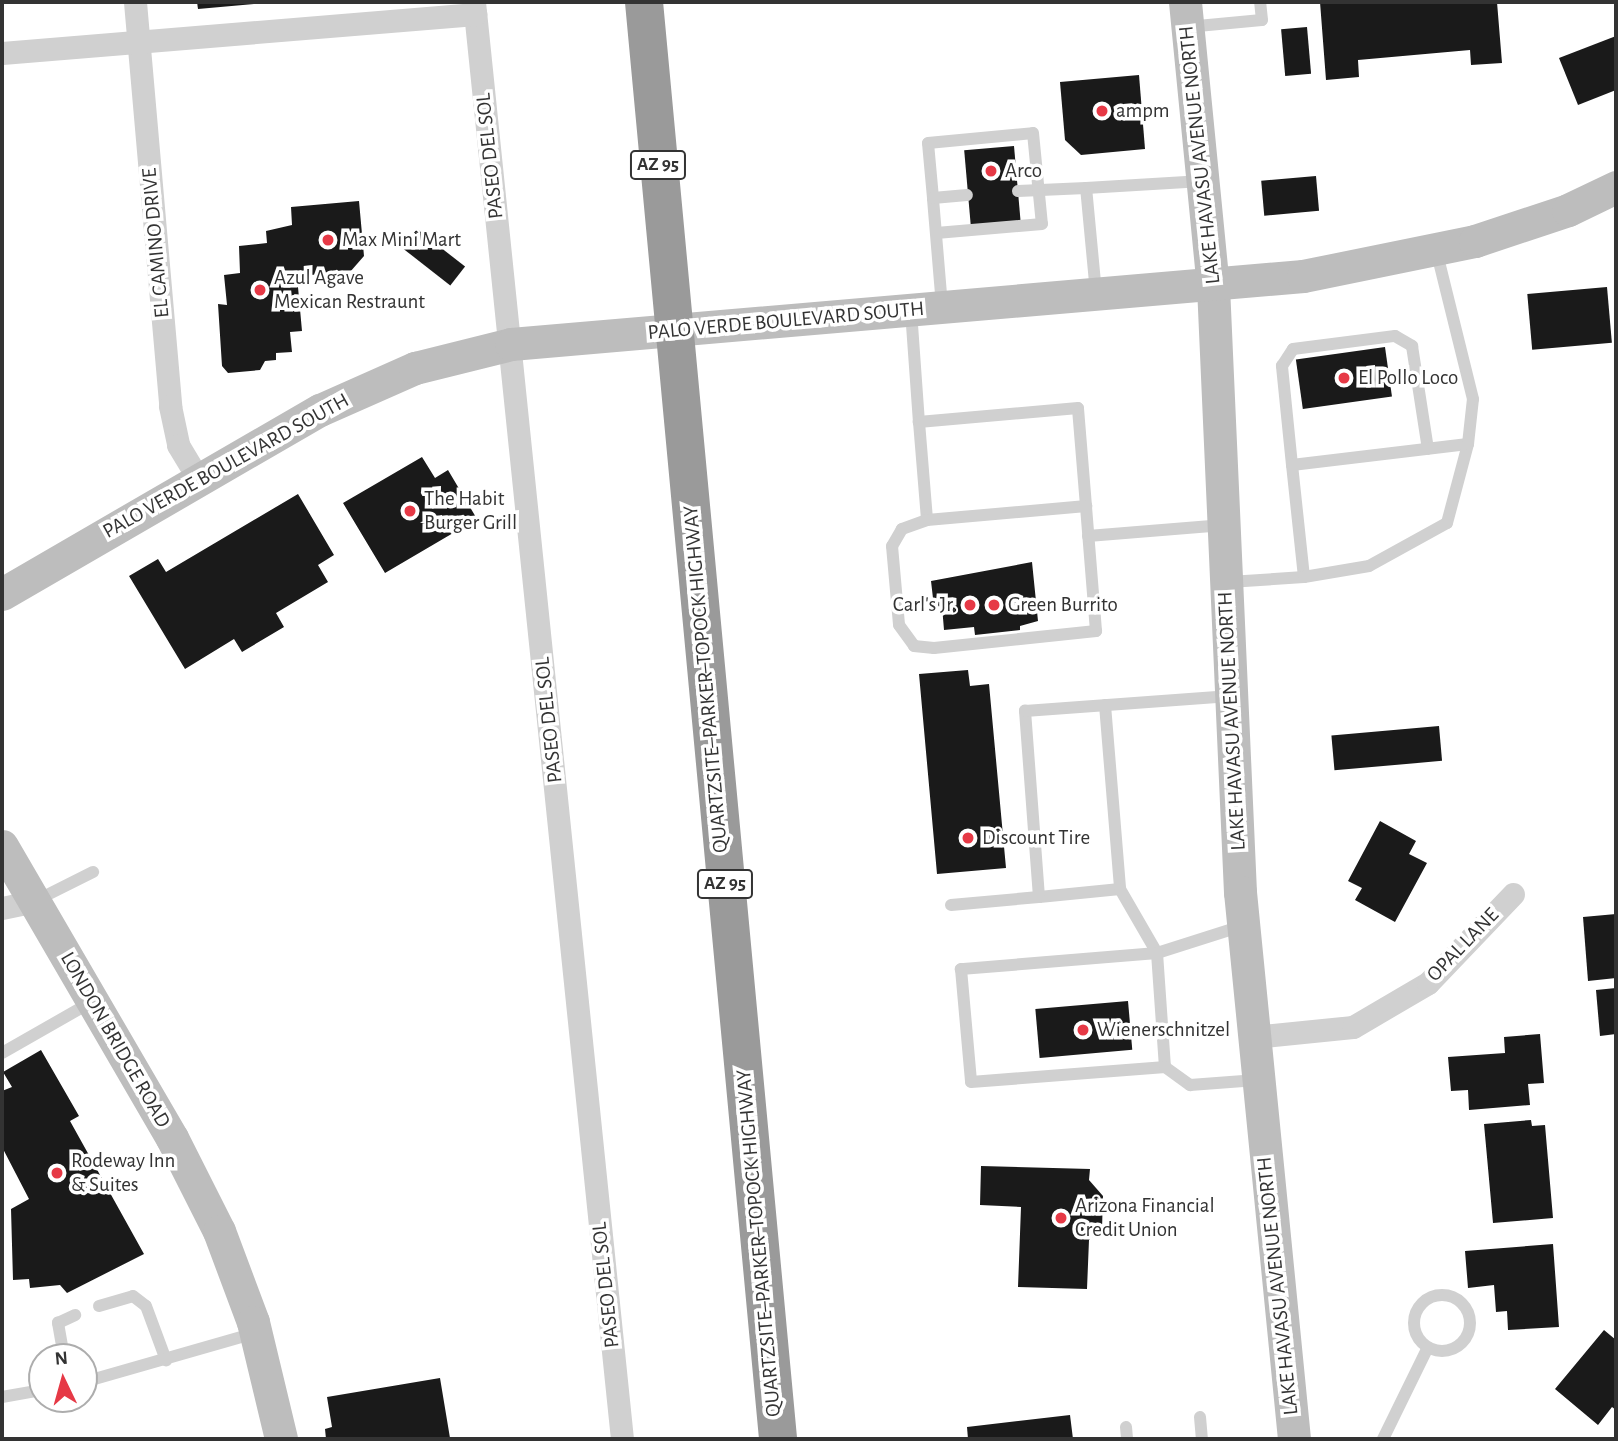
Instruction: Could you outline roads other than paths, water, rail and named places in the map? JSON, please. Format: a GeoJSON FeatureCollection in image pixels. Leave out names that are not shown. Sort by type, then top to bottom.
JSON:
{"type":"FeatureCollection","features":[{"type":"Feature","properties":{"kind":"highway","name":"QUARTZSITE–PARKER–TOPOCK HIGHWAY"},"geometry":{"type":"LineString","coordinates":[[644,2],[778,1439]]}},
{"type":"Feature","properties":{"kind":"main road","name":"LAKE HAVASU AVENUE NORTH"},"geometry":{"type":"LineString","coordinates":[[1186,14],[1213,286],[1242,926],[1294,1439]]}},
{"type":"Feature","properties":{"kind":"main road","name":"PALO VERDE BOULEVARD SOUTH"},"geometry":{"type":"LineString","coordinates":[[2,594],[198,478],[320,410],[415,368],[511,344],[1097,297],[1303,276],[1436,250],[1568,210],[1616,187]]}},
{"type":"Feature","properties":{"kind":"main road","name":"LONDON BRIDGE ROAD"},"geometry":{"type":"LineString","coordinates":[[2,846],[172,1138],[219,1231],[256,1333],[281,1439]]}},
{"type":"Feature","properties":{"kind":"street","name":"EL CAMINO DRIVE"},"geometry":{"type":"LineString","coordinates":[[135,2],[170,406],[178,445],[198,478]]}},
{"type":"Feature","properties":{"kind":"street"},"geometry":{"type":"LineString","coordinates":[[2,53],[475,8]]}},
{"type":"Feature","properties":{"kind":"street","name":"PASEO DEL SOL"},"geometry":{"type":"LineString","coordinates":[[475,8],[622,1439]]}},
{"type":"Feature","properties":{"kind":"street","name":"OPAL LANE"},"geometry":{"type":"LineString","coordinates":[[1253,1037],[1353,1027],[1428,983],[1513,894]]}},
{"type":"Feature","properties":{"kind":"street"},"geometry":{"type":"LineString","coordinates":[[2,908],[34,901]]}},
{"type":"Feature","properties":{"kind":"lane"},"geometry":{"type":"LineString","coordinates":[[1186,14],[1262,20],[1261,2]]}},
{"type":"Feature","properties":{"kind":"lane"},"geometry":{"type":"LineString","coordinates":[[927,520],[919,422],[926,309],[936,233],[928,143],[1033,133],[1042,224],[936,233]]}},
{"type":"Feature","properties":{"kind":"lane"},"geometry":{"type":"LineString","coordinates":[[1018,191],[1203,181]]}},
{"type":"Feature","properties":{"kind":"lane"},"geometry":{"type":"LineString","coordinates":[[1086,188],[1097,297]]}},
{"type":"Feature","properties":{"kind":"lane"},"geometry":{"type":"LineString","coordinates":[[933,198],[968,195]]}},
{"type":"Feature","properties":{"kind":"lane"},"geometry":{"type":"LineString","coordinates":[[1225,582],[1304,577],[1369,566],[1447,523],[1468,443],[1473,399],[1436,250]]}},
{"type":"Feature","properties":{"kind":"lane"},"geometry":{"type":"LineString","coordinates":[[1304,577],[1282,366],[1293,349],[1395,336],[1412,346],[1428,449]]}},
{"type":"Feature","properties":{"kind":"lane"},"geometry":{"type":"LineString","coordinates":[[919,422],[1078,408],[1086,506],[1088,536],[1096,631],[914,646],[899,625],[892,546],[902,529],[927,520],[1086,506]]}},
{"type":"Feature","properties":{"kind":"lane"},"geometry":{"type":"LineString","coordinates":[[1292,465],[1468,443]]}},
{"type":"Feature","properties":{"kind":"lane"},"geometry":{"type":"LineString","coordinates":[[1088,536],[1224,525]]}},
{"type":"Feature","properties":{"kind":"lane"},"geometry":{"type":"LineString","coordinates":[[1039,897],[1025,711],[1230,696]]}},
{"type":"Feature","properties":{"kind":"lane"},"geometry":{"type":"LineString","coordinates":[[1105,705],[1120,889],[1157,953],[1165,1067]]}},
{"type":"Feature","properties":{"kind":"lane"},"geometry":{"type":"LineString","coordinates":[[34,901],[93,872]]}},
{"type":"Feature","properties":{"kind":"lane"},"geometry":{"type":"LineString","coordinates":[[951,905],[1120,889]]}},
{"type":"Feature","properties":{"kind":"lane"},"geometry":{"type":"LineString","coordinates":[[1242,926],[1157,953],[961,969],[971,1082],[1165,1067],[1190,1085],[1258,1080]]}},
{"type":"Feature","properties":{"kind":"lane"},"geometry":{"type":"LineString","coordinates":[[2,1053],[93,1001]]}},
{"type":"Feature","properties":{"kind":"lane"},"geometry":{"type":"LineString","coordinates":[[99,1306],[133,1296],[140,1301],[146,1306],[166,1360]]}},
{"type":"Feature","properties":{"kind":"lane"},"geometry":{"type":"LineString","coordinates":[[1439,1296],[1460,1301],[1470,1321],[1464,1341],[1445,1351],[1428,1347],[1414,1326],[1420,1306],[1439,1296]]}},
{"type":"Feature","properties":{"kind":"lane"},"geometry":{"type":"LineString","coordinates":[[62,1343],[58,1323],[75,1315]]}},
{"type":"Feature","properties":{"kind":"lane"},"geometry":{"type":"LineString","coordinates":[[98,1378],[256,1333]]}},
{"type":"Feature","properties":{"kind":"lane"},"geometry":{"type":"LineString","coordinates":[[1383,1439],[1428,1347]]}},
{"type":"Feature","properties":{"kind":"lane"},"geometry":{"type":"LineString","coordinates":[[2,1397],[28,1392]]}},
{"type":"Feature","properties":{"kind":"lane"},"geometry":{"type":"LineString","coordinates":[[1200,1417],[1202,1439]]}},
{"type":"Feature","properties":{"kind":"place","name":"ampm"},"geometry":{"type":"Point","coordinates":[1102,111]}},
{"type":"Feature","properties":{"kind":"place","name":"Arco"},"geometry":{"type":"Point","coordinates":[991,171]}},
{"type":"Feature","properties":{"kind":"place","name":"Max Mini Mart"},"geometry":{"type":"Point","coordinates":[328,240]}},
{"type":"Feature","properties":{"kind":"place","name":"Azul Agave Mexican Restraunt"},"geometry":{"type":"Point","coordinates":[260,290]}},
{"type":"Feature","properties":{"kind":"place","name":"El Pollo Loco"},"geometry":{"type":"Point","coordinates":[1344,378]}},
{"type":"Feature","properties":{"kind":"place","name":"The Habit Burger Grill"},"geometry":{"type":"Point","coordinates":[410,511]}},
{"type":"Feature","properties":{"kind":"place","name":"Carl's Jr."},"geometry":{"type":"Point","coordinates":[970,605]}},
{"type":"Feature","properties":{"kind":"place","name":"Green Burrito"},"geometry":{"type":"Point","coordinates":[994,605]}},
{"type":"Feature","properties":{"kind":"place","name":"Discount Tire"},"geometry":{"type":"Point","coordinates":[968,838]}},
{"type":"Feature","properties":{"kind":"place","name":"Wienerschnitzel"},"geometry":{"type":"Point","coordinates":[1083,1030]}},
{"type":"Feature","properties":{"kind":"place","name":"Rodeway Inn & Suites"},"geometry":{"type":"Point","coordinates":[57,1173]}},
{"type":"Feature","properties":{"kind":"place","name":"Arizona Financial Credit Union"},"geometry":{"type":"Point","coordinates":[1061,1218]}}]}
